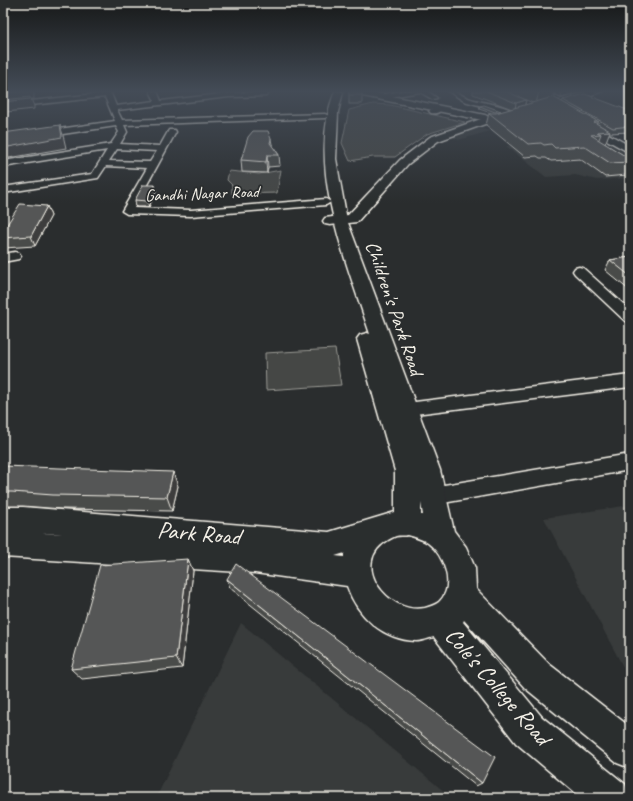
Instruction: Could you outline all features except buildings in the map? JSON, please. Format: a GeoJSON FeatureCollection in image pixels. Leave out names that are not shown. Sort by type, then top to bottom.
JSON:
{"type":"FeatureCollection","features":[{"type":"Feature","properties":{"kind":"main road","name":"Children's Park Road"},"geometry":{"type":"LineString","coordinates":[[324,128],[320,160],[326,202],[339,215],[428,470],[440,537]]}},
{"type":"Feature","properties":{"kind":"main road","name":"Children's Park Road"},"geometry":{"type":"LineString","coordinates":[[332,128],[330,159],[339,215],[408,470],[399,524]]}},
{"type":"Feature","properties":{"kind":"main road"},"geometry":{"type":"LineString","coordinates":[[373,180],[395,160],[428,136],[455,128]]}},
{"type":"Feature","properties":{"kind":"main road"},"geometry":{"type":"LineString","coordinates":[[339,215],[352,219],[404,162],[434,138],[461,128]]}},
{"type":"Feature","properties":{"kind":"main road","name":"Park Road"},"geometry":{"type":"LineString","coordinates":[[4,541],[31,520],[329,545],[399,524]]}},
{"type":"Feature","properties":{"kind":"main road"},"geometry":{"type":"LineString","coordinates":[[399,524],[425,528],[440,537],[452,549],[460,564],[463,579],[450,607],[424,624],[406,624],[388,618],[374,607],[362,591],[356,573],[358,556],[364,542],[376,530],[399,524]]}},
{"type":"Feature","properties":{"kind":"main road","name":"Park Road"},"geometry":{"type":"LineString","coordinates":[[4,541],[255,559],[356,573]]}},
{"type":"Feature","properties":{"kind":"main road","name":"Cole's College Road"},"geometry":{"type":"LineString","coordinates":[[450,607],[630,750]]}},
{"type":"Feature","properties":{"kind":"main road","name":"Cole's College Road"},"geometry":{"type":"LineString","coordinates":[[450,607],[529,730],[611,798]]}},
{"type":"Feature","properties":{"kind":"street"},"geometry":{"type":"LineString","coordinates":[[3,140],[88,128]]}},
{"type":"Feature","properties":{"kind":"street"},"geometry":{"type":"LineString","coordinates":[[3,190],[95,176],[123,132],[122,128]]}},
{"type":"Feature","properties":{"kind":"street"},"geometry":{"type":"LineString","coordinates":[[592,128],[630,150]]}},
{"type":"Feature","properties":{"kind":"street","name":"Gandhi Nagar Road"},"geometry":{"type":"LineString","coordinates":[[172,132],[127,211],[191,213],[326,202]]}},
{"type":"Feature","properties":{"kind":"street"},"geometry":{"type":"LineString","coordinates":[[609,138],[623,136]]}},
{"type":"Feature","properties":{"kind":"street"},"geometry":{"type":"LineString","coordinates":[[3,164],[115,146],[161,149]]}},
{"type":"Feature","properties":{"kind":"street"},"geometry":{"type":"LineString","coordinates":[[103,163],[152,165]]}},
{"type":"Feature","properties":{"kind":"street"},"geometry":{"type":"LineString","coordinates":[[579,271],[630,318]]}},
{"type":"Feature","properties":{"kind":"street"},"geometry":{"type":"LineString","coordinates":[[407,410],[630,381]]}},
{"type":"Feature","properties":{"kind":"street"},"geometry":{"type":"LineString","coordinates":[[432,496],[630,462]]}},
{"type":"Feature","properties":{"kind":"shaded area"},"geometry":{"type":"Polygon","coordinates":[[[345,128],[445,128],[427,134],[395,157],[373,157],[350,161],[342,143],[345,128]]]}},
{"type":"Feature","properties":{"kind":"shaded area"},"geometry":{"type":"Polygon","coordinates":[[[478,128],[490,131],[459,140],[448,136],[478,128]]]}},
{"type":"Feature","properties":{"kind":"shaded area"},"geometry":{"type":"Polygon","coordinates":[[[604,139],[630,155],[630,178],[597,180],[575,175],[546,177],[506,146],[604,139]]]}},
{"type":"Feature","properties":{"kind":"shaded area"},"geometry":{"type":"Polygon","coordinates":[[[281,170],[277,193],[232,194],[232,185],[227,180],[229,171],[259,174],[281,170]]]}},
{"type":"Feature","properties":{"kind":"shaded area"},"geometry":{"type":"Polygon","coordinates":[[[335,349],[341,385],[266,390],[265,353],[335,349]]]}},
{"type":"Feature","properties":{"kind":"shaded area"},"geometry":{"type":"Polygon","coordinates":[[[630,505],[630,680],[544,518],[630,505]]]}},
{"type":"Feature","properties":{"kind":"shaded area"},"geometry":{"type":"Polygon","coordinates":[[[241,623],[452,798],[156,798],[241,623]]]}}]}
